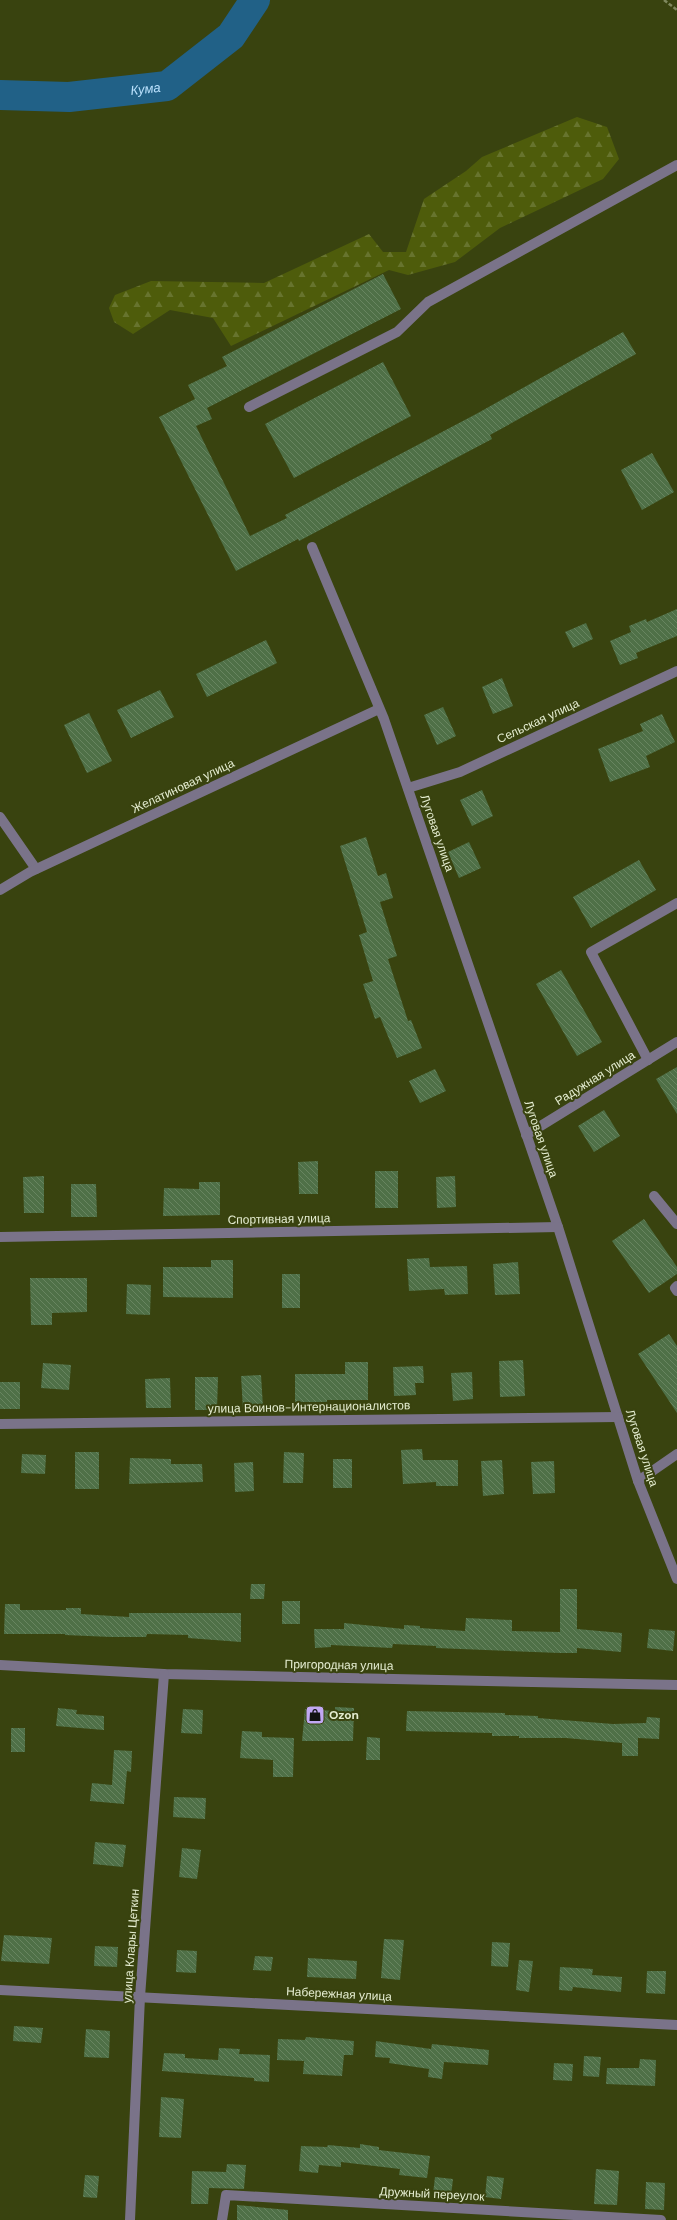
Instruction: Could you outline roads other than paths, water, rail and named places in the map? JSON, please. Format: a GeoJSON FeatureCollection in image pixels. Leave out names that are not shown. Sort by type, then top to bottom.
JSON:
{"type":"FeatureCollection","features":[{"type":"Feature","properties":{"kind":"street"},"geometry":{"type":"LineString","coordinates":[[249,407],[397,332],[428,302],[677,165]]}},
{"type":"Feature","properties":{"kind":"street","name":"Луговая улица"},"geometry":{"type":"LineString","coordinates":[[312,547],[379,709],[408,788],[558,1227],[638,1481],[677,1579]]}},
{"type":"Feature","properties":{"kind":"street","name":"Сельская улица"},"geometry":{"type":"LineString","coordinates":[[408,788],[460,772],[677,671]]}},
{"type":"Feature","properties":{"kind":"street","name":"Желатиновая улица"},"geometry":{"type":"LineString","coordinates":[[0,890],[36,870],[379,709]]}},
{"type":"Feature","properties":{"kind":"street"},"geometry":{"type":"LineString","coordinates":[[0,817],[36,870]]}},
{"type":"Feature","properties":{"kind":"street"},"geometry":{"type":"LineString","coordinates":[[648,1060],[591,952],[677,903]]}},
{"type":"Feature","properties":{"kind":"street","name":"Радужная улица"},"geometry":{"type":"LineString","coordinates":[[526,1135],[677,1042]]}},
{"type":"Feature","properties":{"kind":"street"},"geometry":{"type":"LineString","coordinates":[[654,1196],[677,1224]]}},
{"type":"Feature","properties":{"kind":"street","name":"Спортивная улица"},"geometry":{"type":"LineString","coordinates":[[0,1237],[558,1227]]}},
{"type":"Feature","properties":{"kind":"street"},"geometry":{"type":"LineString","coordinates":[[677,1286],[675,1288],[677,1291]]}},
{"type":"Feature","properties":{"kind":"street","name":"улица Воинов-Интернационалистов"},"geometry":{"type":"LineString","coordinates":[[0,1424],[618,1417]]}},
{"type":"Feature","properties":{"kind":"street"},"geometry":{"type":"LineString","coordinates":[[638,1481],[677,1454]]}},
{"type":"Feature","properties":{"kind":"street","name":"Пригородная улица"},"geometry":{"type":"LineString","coordinates":[[0,1665],[164,1674],[677,1685]]}},
{"type":"Feature","properties":{"kind":"street","name":"улица Клары Цеткин"},"geometry":{"type":"LineString","coordinates":[[130,2220],[140,1997],[164,1674]]}},
{"type":"Feature","properties":{"kind":"street","name":"Набережная улица"},"geometry":{"type":"LineString","coordinates":[[0,1990],[677,2025]]}},
{"type":"Feature","properties":{"kind":"street","name":"Дружный переулок"},"geometry":{"type":"LineString","coordinates":[[222,2220],[226,2195],[661,2220]]}},
{"type":"Feature","properties":{"kind":"waterway","name":"Кума"},"geometry":{"type":"LineString","coordinates":[[0,95],[69,97],[167,86],[231,36],[255,0]]}},
{"type":"Feature","properties":{"kind":"place","name":"Ozon"},"geometry":{"type":"Point","coordinates":[315,1715]}}]}
